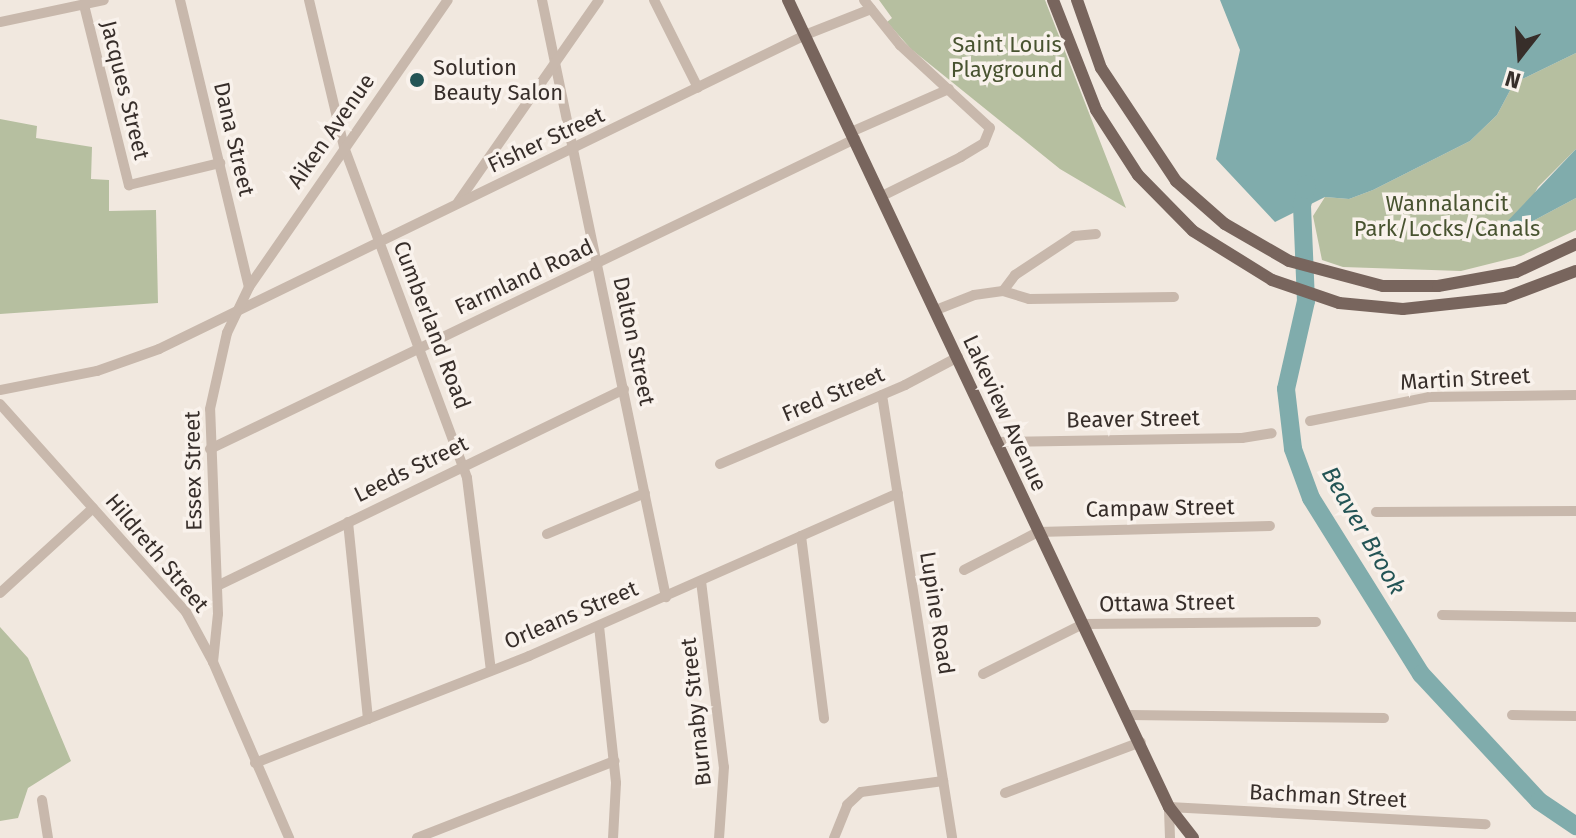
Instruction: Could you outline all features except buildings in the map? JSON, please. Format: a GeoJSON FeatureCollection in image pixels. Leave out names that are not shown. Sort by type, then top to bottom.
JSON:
{"type":"FeatureCollection","features":[{"type":"Feature","properties":{"kind":"main road","name":"Lakeview Avenue"},"geometry":{"type":"LineString","coordinates":[[788,0],[936,310],[995,442],[1129,715],[1169,807],[1193,838]]}},
{"type":"Feature","properties":{"kind":"main road"},"geometry":{"type":"LineString","coordinates":[[1053,0],[1096,110],[1138,175],[1193,231],[1234,260],[1287,286],[1339,303],[1403,309],[1460,306],[1522,293],[1576,271]]}},
{"type":"Feature","properties":{"kind":"main road"},"geometry":{"type":"LineString","coordinates":[[1077,0],[1101,68],[1176,181],[1225,224],[1289,261],[1345,279],[1438,286],[1487,279],[1576,244]]}},
{"type":"Feature","properties":{"kind":"street"},"geometry":{"type":"LineString","coordinates":[[0,22],[104,0]]}},
{"type":"Feature","properties":{"kind":"street","name":"Dana Street"},"geometry":{"type":"LineString","coordinates":[[180,0],[249,287]]}},
{"type":"Feature","properties":{"kind":"street","name":"Cumberland Road"},"geometry":{"type":"LineString","coordinates":[[309,0],[344,147],[463,467],[491,671]]}},
{"type":"Feature","properties":{"kind":"street","name":"Aiken Avenue"},"geometry":{"type":"LineString","coordinates":[[249,287],[448,0]]}},
{"type":"Feature","properties":{"kind":"street","name":"Dalton Street"},"geometry":{"type":"LineString","coordinates":[[542,0],[666,597]]}},
{"type":"Feature","properties":{"kind":"street"},"geometry":{"type":"LineString","coordinates":[[456,204],[599,0]]}},
{"type":"Feature","properties":{"kind":"street"},"geometry":{"type":"LineString","coordinates":[[654,0],[698,88]]}},
{"type":"Feature","properties":{"kind":"street"},"geometry":{"type":"LineString","coordinates":[[867,4],[900,45],[987,120],[990,128],[984,143],[882,196]]}},
{"type":"Feature","properties":{"kind":"street","name":"Fisher Street"},"geometry":{"type":"LineString","coordinates":[[239,308],[575,149],[867,4]]}},
{"type":"Feature","properties":{"kind":"street","name":"Jacques Street"},"geometry":{"type":"LineString","coordinates":[[84,5],[129,185],[220,163]]}},
{"type":"Feature","properties":{"kind":"street","name":"Farmland Road"},"geometry":{"type":"LineString","coordinates":[[210,449],[598,264],[949,89]]}},
{"type":"Feature","properties":{"kind":"street"},"geometry":{"type":"LineString","coordinates":[[1003,291],[1015,275],[1074,236],[1096,234]]}},
{"type":"Feature","properties":{"kind":"street","name":"Essex Street"},"geometry":{"type":"LineString","coordinates":[[213,662],[217,586],[210,449],[216,374],[249,287]]}},
{"type":"Feature","properties":{"kind":"street"},"geometry":{"type":"LineString","coordinates":[[936,310],[974,295],[1003,291],[1029,299],[1174,297]]}},
{"type":"Feature","properties":{"kind":"street"},"geometry":{"type":"LineString","coordinates":[[0,390],[97,371],[159,349],[239,308]]}},
{"type":"Feature","properties":{"kind":"street","name":"Fred Street"},"geometry":{"type":"LineString","coordinates":[[720,464],[882,395],[958,357]]}},
{"type":"Feature","properties":{"kind":"street","name":"Leeds Street"},"geometry":{"type":"LineString","coordinates":[[217,586],[624,389]]}},
{"type":"Feature","properties":{"kind":"street","name":"Lupine Road"},"geometry":{"type":"LineString","coordinates":[[882,395],[952,838]]}},
{"type":"Feature","properties":{"kind":"street","name":"Martin Street"},"geometry":{"type":"LineString","coordinates":[[1310,421],[1429,397],[1576,395]]}},
{"type":"Feature","properties":{"kind":"street","name":"Hildreth Street"},"geometry":{"type":"LineString","coordinates":[[0,404],[186,612],[213,662],[289,838]]}},
{"type":"Feature","properties":{"kind":"street","name":"Beaver Street"},"geometry":{"type":"LineString","coordinates":[[995,442],[1242,438],[1272,433]]}},
{"type":"Feature","properties":{"kind":"street"},"geometry":{"type":"LineString","coordinates":[[547,534],[645,493]]}},
{"type":"Feature","properties":{"kind":"street","name":"Orleans Street"},"geometry":{"type":"LineString","coordinates":[[255,763],[599,626],[898,493]]}},
{"type":"Feature","properties":{"kind":"street"},"geometry":{"type":"LineString","coordinates":[[0,593],[93,508]]}},
{"type":"Feature","properties":{"kind":"street"},"geometry":{"type":"LineString","coordinates":[[1376,512],[1576,511]]}},
{"type":"Feature","properties":{"kind":"street"},"geometry":{"type":"LineString","coordinates":[[348,522],[368,719]]}},
{"type":"Feature","properties":{"kind":"street","name":"Campaw Street"},"geometry":{"type":"LineString","coordinates":[[964,570],[1038,532],[1270,526]]}},
{"type":"Feature","properties":{"kind":"street"},"geometry":{"type":"LineString","coordinates":[[801,536],[824,719]]}},
{"type":"Feature","properties":{"kind":"street","name":"Burnaby Street"},"geometry":{"type":"LineString","coordinates":[[701,581],[724,767],[719,838]]}},
{"type":"Feature","properties":{"kind":"street"},"geometry":{"type":"LineString","coordinates":[[1442,615],[1576,617]]}},
{"type":"Feature","properties":{"kind":"street","name":"Ottawa Street"},"geometry":{"type":"LineString","coordinates":[[983,674],[1083,624],[1316,622]]}},
{"type":"Feature","properties":{"kind":"street"},"geometry":{"type":"LineString","coordinates":[[599,626],[614,761],[613,838]]}},
{"type":"Feature","properties":{"kind":"street"},"geometry":{"type":"LineString","coordinates":[[1129,715],[1384,718]]}},
{"type":"Feature","properties":{"kind":"street"},"geometry":{"type":"LineString","coordinates":[[1512,715],[1576,716]]}},
{"type":"Feature","properties":{"kind":"street"},"geometry":{"type":"LineString","coordinates":[[1005,793],[1141,742]]}},
{"type":"Feature","properties":{"kind":"street"},"geometry":{"type":"LineString","coordinates":[[417,838],[614,761]]}},
{"type":"Feature","properties":{"kind":"street"},"geometry":{"type":"LineString","coordinates":[[834,838],[847,805],[861,792],[943,781]]}},
{"type":"Feature","properties":{"kind":"street"},"geometry":{"type":"LineString","coordinates":[[42,800],[48,838]]}},
{"type":"Feature","properties":{"kind":"street"},"geometry":{"type":"LineString","coordinates":[[1169,807],[1170,838]]}},
{"type":"Feature","properties":{"kind":"street","name":"Bachman Street"},"geometry":{"type":"LineString","coordinates":[[1169,807],[1486,824]]}},
{"type":"Feature","properties":{"kind":"green space","name":"Saint Louis Playground"},"geometry":{"type":"Polygon","coordinates":[[[879,0],[1045,0],[1126,208],[1060,169],[911,49],[887,22],[892,18],[879,0]]]}},
{"type":"Feature","properties":{"kind":"green space","name":"Wannalancit Park/Locks/Canals"},"geometry":{"type":"Polygon","coordinates":[[[1576,53],[1576,149],[1538,187],[1514,231],[1576,198],[1576,230],[1521,256],[1461,271],[1343,267],[1322,260],[1313,216],[1325,197],[1349,199],[1373,190],[1470,141],[1497,115],[1514,83],[1576,53]]]}},
{"type":"Feature","properties":{"kind":"green space"},"geometry":{"type":"Polygon","coordinates":[[[0,119],[37,126],[36,138],[92,147],[91,179],[109,180],[109,211],[156,210],[158,303],[0,314],[0,119]]]}},
{"type":"Feature","properties":{"kind":"green space"},"geometry":{"type":"Polygon","coordinates":[[[0,627],[28,658],[71,761],[28,788],[18,818],[0,821],[0,627]]]}},
{"type":"Feature","properties":{"kind":"water"},"geometry":{"type":"Polygon","coordinates":[[[1220,0],[1576,0],[1576,53],[1514,83],[1497,115],[1470,141],[1373,190],[1349,199],[1325,197],[1275,222],[1216,159],[1240,50],[1220,0]]]}},
{"type":"Feature","properties":{"kind":"water"},"geometry":{"type":"Polygon","coordinates":[[[1576,149],[1576,198],[1514,231],[1500,229],[1576,149]]]}},
{"type":"Feature","properties":{"kind":"waterway","name":"Beaver Brook"},"geometry":{"type":"LineString","coordinates":[[1307,184],[1302,206],[1306,301],[1286,389],[1293,449],[1311,498],[1421,674],[1539,801],[1576,826]]}},
{"type":"Feature","properties":{"kind":"place","name":"Solution Beauty Salon"},"geometry":{"type":"Point","coordinates":[417,80]}}]}
